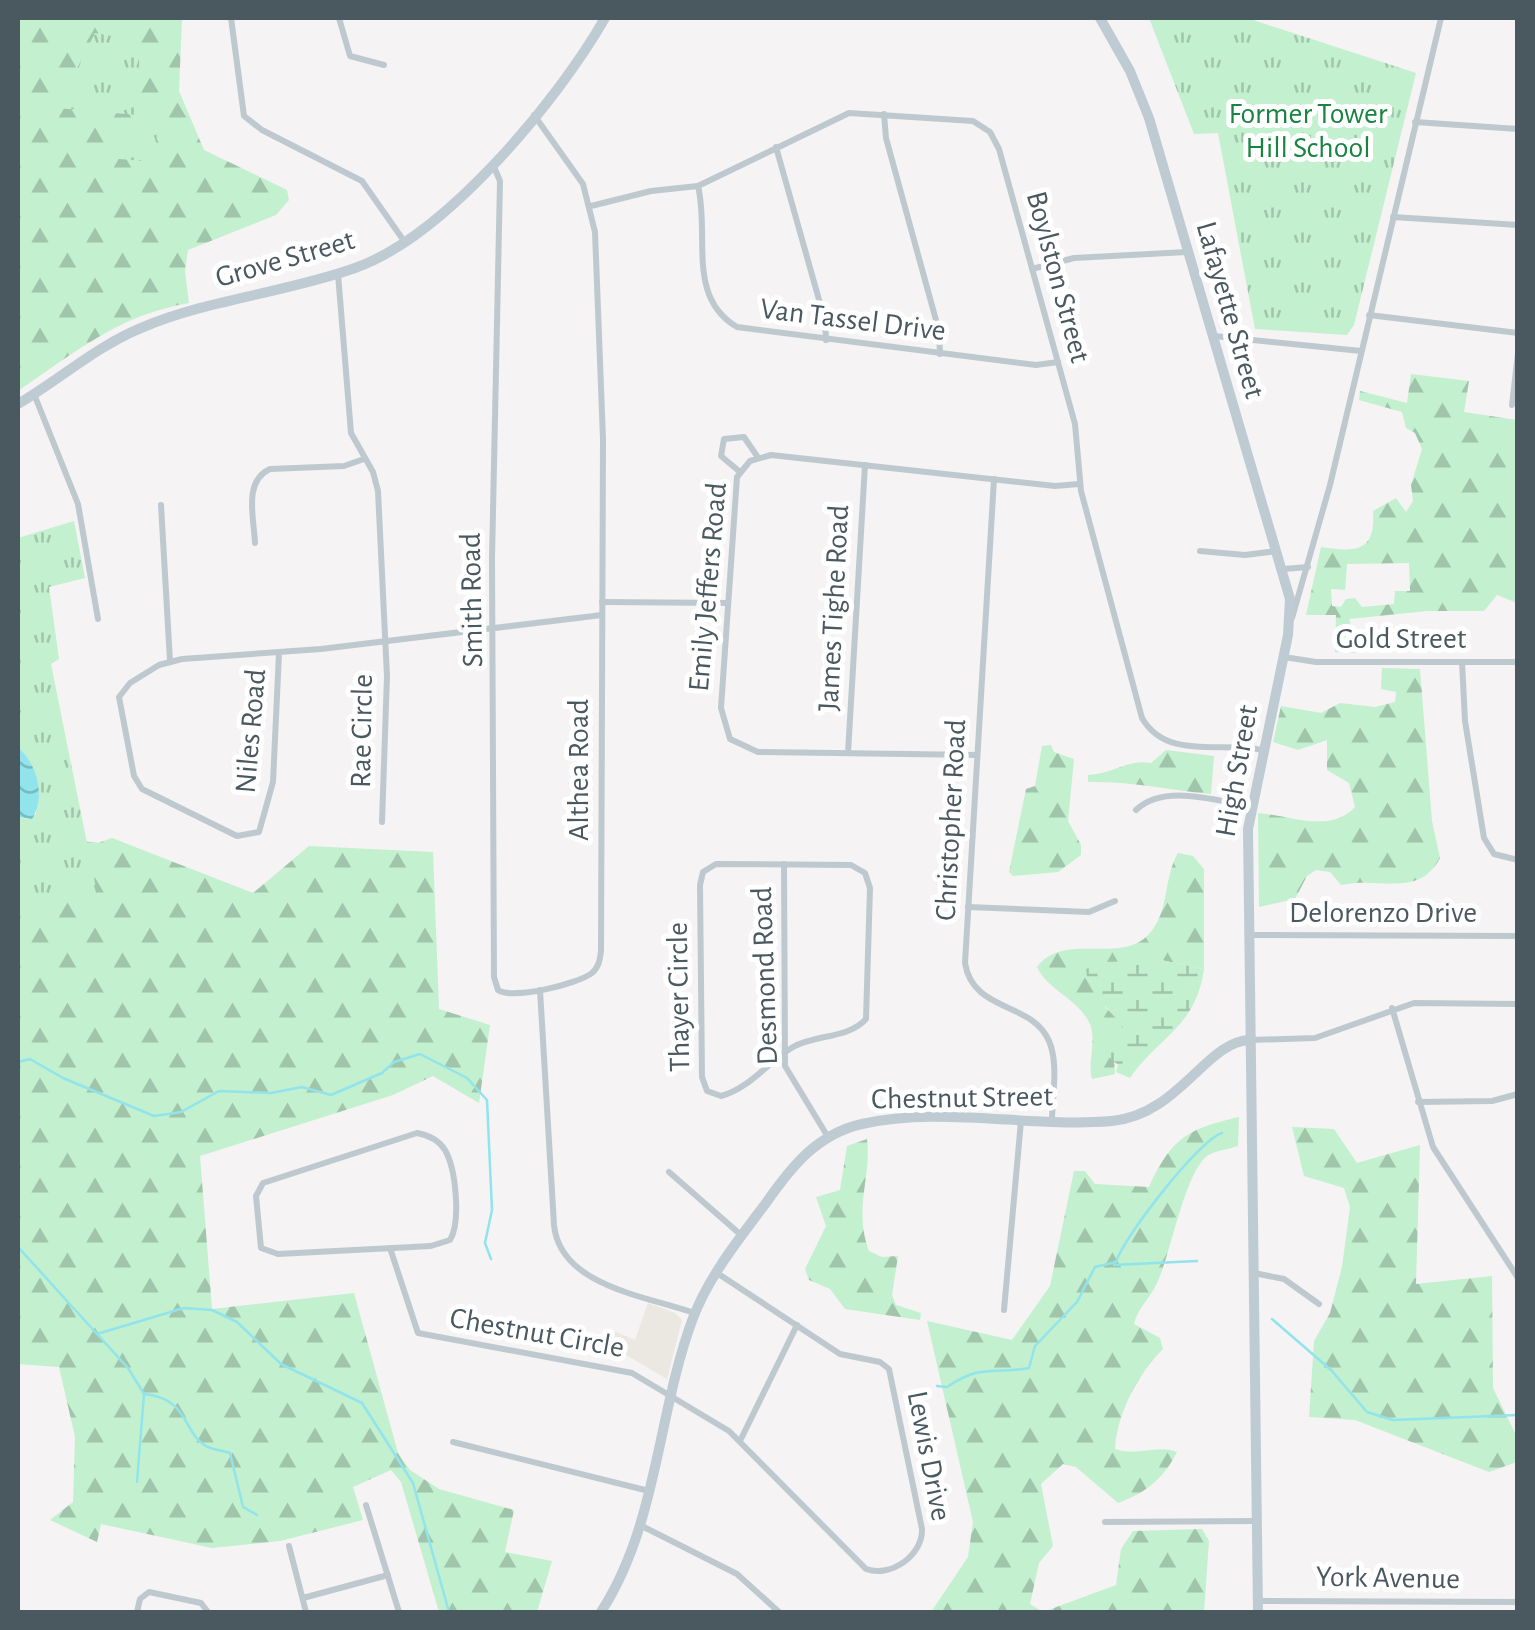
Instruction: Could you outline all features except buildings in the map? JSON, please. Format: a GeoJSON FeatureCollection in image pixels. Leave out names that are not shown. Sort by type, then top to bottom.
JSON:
{"type":"FeatureCollection","features":[{"type":"Feature","properties":{"kind":"main road","name":"Grove Street"},"geometry":{"type":"LineString","coordinates":[[18,404],[118,339],[150,324],[338,274],[374,260],[404,241],[494,166],[604,18]]}},
{"type":"Feature","properties":{"kind":"main road","name":"Lafayette Street"},"geometry":{"type":"LineString","coordinates":[[1100,18],[1142,98],[1284,570],[1290,623]]}},
{"type":"Feature","properties":{"kind":"main road","name":"High Street"},"geometry":{"type":"LineString","coordinates":[[1258,1606],[1248,936],[1250,806],[1290,623]]}},
{"type":"Feature","properties":{"kind":"main road","name":"Chestnut Street"},"geometry":{"type":"LineString","coordinates":[[602,1612],[626,1569],[640,1525],[694,1314],[742,1235],[794,1165],[828,1137],[859,1124],[891,1120],[1113,1120],[1148,1111],[1176,1094],[1226,1044],[1250,1040]]}},
{"type":"Feature","properties":{"kind":"street"},"geometry":{"type":"LineString","coordinates":[[232,18],[244,116],[262,130],[362,181],[404,241]]}},
{"type":"Feature","properties":{"kind":"street"},"geometry":{"type":"LineString","coordinates":[[339,18],[343,45],[350,56],[384,66]]}},
{"type":"Feature","properties":{"kind":"street","name":"High Street"},"geometry":{"type":"LineString","coordinates":[[1290,623],[1308,567],[1441,18]]}},
{"type":"Feature","properties":{"kind":"street"},"geometry":{"type":"LineString","coordinates":[[884,114],[886,138],[938,331],[940,354]]}},
{"type":"Feature","properties":{"kind":"street","name":"Althea Road"},"geometry":{"type":"LineString","coordinates":[[534,115],[575,168],[591,206],[602,404],[600,959],[587,976],[540,990]]}},
{"type":"Feature","properties":{"kind":"street","name":"Boylston Street"},"geometry":{"type":"LineString","coordinates":[[591,206],[646,192],[698,186],[843,115],[972,121],[990,132],[999,149],[1058,362],[1076,431],[1079,484],[1145,724],[1172,744],[1262,750]]}},
{"type":"Feature","properties":{"kind":"street"},"geometry":{"type":"LineString","coordinates":[[1416,122],[1518,129]]}},
{"type":"Feature","properties":{"kind":"street"},"geometry":{"type":"LineString","coordinates":[[776,146],[825,321],[826,340]]}},
{"type":"Feature","properties":{"kind":"street","name":"Smith Road"},"geometry":{"type":"LineString","coordinates":[[494,166],[500,182],[494,978],[497,988],[506,995],[540,990]]}},
{"type":"Feature","properties":{"kind":"street","name":"Van Tassel Drive"},"geometry":{"type":"LineString","coordinates":[[698,186],[704,283],[716,310],[748,331],[1036,365],[1058,362]]}},
{"type":"Feature","properties":{"kind":"street"},"geometry":{"type":"LineString","coordinates":[[1393,217],[1518,225]]}},
{"type":"Feature","properties":{"kind":"street"},"geometry":{"type":"LineString","coordinates":[[1032,268],[1081,258],[1187,252]]}},
{"type":"Feature","properties":{"kind":"street","name":"Rae Circle"},"geometry":{"type":"LineString","coordinates":[[338,274],[350,427],[378,486],[384,642],[382,822]]}},
{"type":"Feature","properties":{"kind":"street"},"geometry":{"type":"LineString","coordinates":[[1369,315],[1518,333]]}},
{"type":"Feature","properties":{"kind":"street"},"geometry":{"type":"LineString","coordinates":[[1212,337],[1234,335],[1361,351]]}},
{"type":"Feature","properties":{"kind":"street"},"geometry":{"type":"LineString","coordinates":[[1512,406],[1518,354]]}},
{"type":"Feature","properties":{"kind":"street"},"geometry":{"type":"LineString","coordinates":[[34,394],[76,500],[98,618]]}},
{"type":"Feature","properties":{"kind":"street"},"geometry":{"type":"LineString","coordinates":[[740,472],[721,456],[726,438],[744,437],[758,457]]}},
{"type":"Feature","properties":{"kind":"street","name":"Emily Jeffers Road"},"geometry":{"type":"LineString","coordinates":[[977,755],[753,752],[730,740],[720,714],[734,492],[740,472],[758,457],[1056,486],[1079,484]]}},
{"type":"Feature","properties":{"kind":"street"},"geometry":{"type":"LineString","coordinates":[[255,543],[253,491],[260,474],[270,469],[344,466],[364,458]]}},
{"type":"Feature","properties":{"kind":"street","name":"James Tighe Road"},"geometry":{"type":"LineString","coordinates":[[848,753],[866,465]]}},
{"type":"Feature","properties":{"kind":"street","name":"Christopher Road"},"geometry":{"type":"LineString","coordinates":[[994,479],[965,963],[974,988],[989,1001],[1033,1022],[1050,1044],[1052,1121]]}},
{"type":"Feature","properties":{"kind":"street"},"geometry":{"type":"LineString","coordinates":[[161,505],[170,661]]}},
{"type":"Feature","properties":{"kind":"street"},"geometry":{"type":"LineString","coordinates":[[1200,551],[1245,555],[1278,550]]}},
{"type":"Feature","properties":{"kind":"street"},"geometry":{"type":"LineString","coordinates":[[1284,570],[1308,567]]}},
{"type":"Feature","properties":{"kind":"street"},"geometry":{"type":"LineString","coordinates":[[602,602],[727,603]]}},
{"type":"Feature","properties":{"kind":"street","name":"Niles Road"},"geometry":{"type":"LineString","coordinates":[[280,653],[272,789],[262,829],[246,837],[148,794],[136,780],[119,697],[130,683],[170,661],[384,642],[494,625],[602,615]]}},
{"type":"Feature","properties":{"kind":"street","name":"Gold Street"},"geometry":{"type":"LineString","coordinates":[[1284,657],[1316,662],[1518,662]]}},
{"type":"Feature","properties":{"kind":"street"},"geometry":{"type":"LineString","coordinates":[[1462,662],[1464,711],[1484,838],[1494,854],[1518,860]]}},
{"type":"Feature","properties":{"kind":"street"},"geometry":{"type":"LineString","coordinates":[[1136,810],[1148,800],[1164,796],[1250,806]]}},
{"type":"Feature","properties":{"kind":"street","name":"Thayer Circle"},"geometry":{"type":"LineString","coordinates":[[716,864],[784,864],[852,865],[862,870],[870,883],[868,1016],[858,1027],[803,1043],[732,1092],[717,1096],[705,1088],[701,877],[716,864]]}},
{"type":"Feature","properties":{"kind":"street","name":"Desmond Road"},"geometry":{"type":"LineString","coordinates":[[784,864],[788,1074],[828,1137]]}},
{"type":"Feature","properties":{"kind":"street"},"geometry":{"type":"LineString","coordinates":[[968,908],[1083,912],[1115,902]]}},
{"type":"Feature","properties":{"kind":"street","name":"Delorenzo Drive"},"geometry":{"type":"LineString","coordinates":[[1248,936],[1518,936]]}},
{"type":"Feature","properties":{"kind":"street"},"geometry":{"type":"LineString","coordinates":[[540,990],[554,1225],[560,1252],[585,1274],[694,1314]]}},
{"type":"Feature","properties":{"kind":"street"},"geometry":{"type":"LineString","coordinates":[[1250,1040],[1316,1038],[1392,1008],[1420,1003],[1518,1004]]}},
{"type":"Feature","properties":{"kind":"street"},"geometry":{"type":"LineString","coordinates":[[1392,1008],[1432,1146],[1518,1278]]}},
{"type":"Feature","properties":{"kind":"street"},"geometry":{"type":"LineString","coordinates":[[1418,1102],[1492,1101],[1518,1094]]}},
{"type":"Feature","properties":{"kind":"street"},"geometry":{"type":"LineString","coordinates":[[1004,1310],[1021,1121]]}},
{"type":"Feature","properties":{"kind":"street"},"geometry":{"type":"LineString","coordinates":[[401,1135],[427,1135],[443,1146],[449,1160],[454,1232],[439,1245],[390,1248],[266,1252],[256,1238],[258,1188],[267,1180],[401,1135]]}},
{"type":"Feature","properties":{"kind":"street"},"geometry":{"type":"LineString","coordinates":[[669,1172],[742,1235]]}},
{"type":"Feature","properties":{"kind":"street","name":"Chestnut Circle"},"geometry":{"type":"LineString","coordinates":[[390,1248],[418,1333],[615,1367],[671,1398]]}},
{"type":"Feature","properties":{"kind":"street","name":"Lewis Drive"},"geometry":{"type":"LineString","coordinates":[[671,1398],[718,1423],[740,1441],[866,1568],[882,1571],[918,1553],[922,1529],[889,1369],[880,1362],[844,1356],[717,1273]]}},
{"type":"Feature","properties":{"kind":"street"},"geometry":{"type":"LineString","coordinates":[[1254,1273],[1293,1283],[1319,1304]]}},
{"type":"Feature","properties":{"kind":"street"},"geometry":{"type":"LineString","coordinates":[[740,1441],[796,1325]]}},
{"type":"Feature","properties":{"kind":"street"},"geometry":{"type":"LineString","coordinates":[[1518,1340],[1518,1382]]}},
{"type":"Feature","properties":{"kind":"street"},"geometry":{"type":"LineString","coordinates":[[453,1442],[648,1490]]}},
{"type":"Feature","properties":{"kind":"street"},"geometry":{"type":"LineString","coordinates":[[366,1504],[400,1612]]}},
{"type":"Feature","properties":{"kind":"street"},"geometry":{"type":"LineString","coordinates":[[1105,1522],[1257,1521]]}},
{"type":"Feature","properties":{"kind":"street"},"geometry":{"type":"LineString","coordinates":[[640,1525],[738,1574],[779,1612]]}},
{"type":"Feature","properties":{"kind":"street"},"geometry":{"type":"LineString","coordinates":[[289,1546],[306,1612]]}},
{"type":"Feature","properties":{"kind":"street"},"geometry":{"type":"LineString","coordinates":[[302,1598],[388,1575]]}},
{"type":"Feature","properties":{"kind":"street"},"geometry":{"type":"LineString","coordinates":[[137,1612],[140,1599],[149,1592],[201,1604],[208,1612]]}},
{"type":"Feature","properties":{"kind":"street","name":"York Avenue"},"geometry":{"type":"LineString","coordinates":[[1258,1606],[1518,1602]]}},
{"type":"Feature","properties":{"kind":"shaded area"},"geometry":{"type":"Polygon","coordinates":[[[648,1303],[675,1313],[682,1320],[667,1379],[604,1342],[609,1329],[635,1340],[648,1303]]]}},
{"type":"Feature","properties":{"kind":"green space"},"geometry":{"type":"Polygon","coordinates":[[[18,18],[182,18],[179,91],[204,150],[287,190],[289,200],[276,215],[188,250],[185,271],[189,303],[119,326],[18,391],[18,18]]]}},
{"type":"Feature","properties":{"kind":"green space","name":"Former Tower Hill School"},"geometry":{"type":"Polygon","coordinates":[[[1149,18],[1247,18],[1416,73],[1354,325],[1347,335],[1255,329],[1218,133],[1194,134],[1149,18]]]}},
{"type":"Feature","properties":{"kind":"green space"},"geometry":{"type":"Polygon","coordinates":[[[95,33],[140,41],[137,115],[57,108],[95,33]]]}},
{"type":"Feature","properties":{"kind":"green space"},"geometry":{"type":"Polygon","coordinates":[[[158,119],[155,162],[119,159],[112,121],[158,119]]]}},
{"type":"Feature","properties":{"kind":"green space"},"geometry":{"type":"Polygon","coordinates":[[[1411,374],[1469,381],[1464,412],[1517,420],[1517,603],[1497,595],[1484,611],[1427,611],[1349,619],[1359,653],[1335,652],[1336,615],[1306,615],[1321,547],[1361,547],[1371,535],[1373,511],[1396,498],[1406,512],[1413,501],[1411,485],[1422,449],[1415,433],[1406,428],[1402,412],[1359,400],[1360,391],[1407,403],[1411,374]],[[1409,563],[1347,564],[1345,590],[1331,589],[1332,606],[1341,607],[1346,599],[1355,598],[1362,607],[1394,604],[1395,591],[1410,591],[1409,563]]]}},
{"type":"Feature","properties":{"kind":"green space"},"geometry":{"type":"Polygon","coordinates":[[[74,521],[85,578],[49,587],[59,659],[51,664],[97,893],[18,893],[18,817],[28,819],[36,814],[36,796],[33,769],[18,747],[18,538],[74,521]]]}},
{"type":"Feature","properties":{"kind":"green space"},"geometry":{"type":"Polygon","coordinates":[[[1382,668],[1420,669],[1432,821],[1440,858],[1421,878],[1397,884],[1341,885],[1330,872],[1316,870],[1307,876],[1295,899],[1259,907],[1258,813],[1322,821],[1334,820],[1355,807],[1349,783],[1327,770],[1327,740],[1298,750],[1273,742],[1281,706],[1321,713],[1340,703],[1375,707],[1395,702],[1396,692],[1381,689],[1382,668]]]}},
{"type":"Feature","properties":{"kind":"green space"},"geometry":{"type":"Polygon","coordinates":[[[1051,745],[1054,752],[1074,759],[1068,821],[1081,845],[1081,855],[1058,872],[1013,876],[1009,872],[1026,789],[1035,786],[1042,746],[1051,745]]]}},
{"type":"Feature","properties":{"kind":"green space"},"geometry":{"type":"Polygon","coordinates":[[[1166,750],[1214,756],[1211,794],[1088,782],[1088,775],[1151,763],[1166,750]]]}},
{"type":"Feature","properties":{"kind":"green space"},"geometry":{"type":"Polygon","coordinates":[[[18,833],[98,843],[112,838],[253,893],[309,846],[433,852],[439,1009],[490,1025],[479,1103],[433,1076],[393,1095],[200,1156],[212,1309],[354,1293],[398,1453],[410,1470],[439,1489],[514,1510],[505,1552],[552,1561],[537,1612],[439,1612],[401,1482],[391,1470],[353,1487],[363,1520],[280,1541],[212,1548],[101,1524],[97,1542],[50,1520],[73,1502],[75,1437],[59,1367],[18,1364],[18,833]]]}},
{"type":"Feature","properties":{"kind":"green space"},"geometry":{"type":"Polygon","coordinates":[[[1178,853],[1193,856],[1204,869],[1204,969],[1161,960],[1133,963],[1105,1007],[1124,1025],[1127,1039],[1114,1059],[1115,1074],[1092,1079],[1090,1024],[1037,967],[1049,956],[1063,951],[1112,949],[1141,941],[1158,920],[1178,853]]]}},
{"type":"Feature","properties":{"kind":"green space"},"geometry":{"type":"Polygon","coordinates":[[[1161,960],[1204,969],[1200,989],[1185,1018],[1130,1078],[1116,1072],[1118,1065],[1106,1054],[1127,1039],[1092,989],[1086,969],[1105,962],[1161,960]]]}},
{"type":"Feature","properties":{"kind":"green space"},"geometry":{"type":"Polygon","coordinates":[[[1239,1117],[1238,1146],[1207,1156],[1191,1179],[1162,1270],[1134,1324],[1160,1338],[1163,1349],[1130,1395],[1115,1449],[1177,1452],[1153,1484],[1118,1503],[1076,1467],[1063,1464],[1041,1484],[1053,1546],[1039,1563],[1030,1604],[1043,1612],[931,1612],[968,1557],[973,1522],[927,1321],[1012,1340],[1050,1286],[1074,1171],[1085,1171],[1095,1184],[1149,1187],[1166,1157],[1184,1138],[1207,1126],[1239,1117]]]}},
{"type":"Feature","properties":{"kind":"green space"},"geometry":{"type":"Polygon","coordinates":[[[1292,1127],[1334,1129],[1357,1163],[1420,1145],[1416,1284],[1492,1276],[1493,1388],[1517,1437],[1517,1462],[1489,1472],[1355,1420],[1309,1417],[1314,1341],[1330,1313],[1342,1267],[1350,1207],[1344,1188],[1304,1176],[1292,1127]]]}},
{"type":"Feature","properties":{"kind":"green space"},"geometry":{"type":"Polygon","coordinates":[[[867,1139],[863,1221],[869,1251],[882,1257],[898,1256],[892,1295],[896,1305],[921,1313],[920,1320],[845,1309],[830,1289],[809,1280],[805,1269],[826,1226],[816,1197],[840,1190],[847,1146],[867,1139]]]}},
{"type":"Feature","properties":{"kind":"green space"},"geometry":{"type":"Polygon","coordinates":[[[1202,1529],[1209,1541],[1204,1612],[1043,1612],[1116,1585],[1121,1549],[1133,1531],[1202,1529]]]}},
{"type":"Feature","properties":{"kind":"water"},"geometry":{"type":"Polygon","coordinates":[[[18,747],[30,762],[39,791],[32,819],[18,817],[18,747]]]}},
{"type":"Feature","properties":{"kind":"waterway"},"geometry":{"type":"LineString","coordinates":[[18,1062],[30,1059],[63,1078],[154,1116],[181,1112],[219,1091],[271,1093],[302,1087],[331,1095],[382,1073],[394,1062],[420,1054],[467,1078],[487,1100],[492,1210],[485,1243],[491,1259]]}},
{"type":"Feature","properties":{"kind":"waterway"},"geometry":{"type":"LineString","coordinates":[[937,1386],[947,1387],[979,1372],[1029,1368],[1035,1346],[1077,1302],[1095,1267],[1116,1262],[1163,1191],[1197,1153],[1222,1133]]}},
{"type":"Feature","properties":{"kind":"waterway"},"geometry":{"type":"LineString","coordinates":[[18,1247],[97,1334],[184,1308],[212,1310],[237,1322],[281,1364],[362,1403],[413,1483],[449,1612]]}},
{"type":"Feature","properties":{"kind":"waterway"},"geometry":{"type":"LineString","coordinates":[[1114,1265],[1197,1261]]}},
{"type":"Feature","properties":{"kind":"waterway"},"geometry":{"type":"LineString","coordinates":[[1272,1319],[1331,1370],[1367,1412],[1393,1420],[1518,1415]]}},
{"type":"Feature","properties":{"kind":"waterway"},"geometry":{"type":"LineString","coordinates":[[97,1334],[128,1368],[144,1394],[169,1402],[199,1440],[230,1453],[243,1507],[257,1515]]}},
{"type":"Feature","properties":{"kind":"waterway"},"geometry":{"type":"LineString","coordinates":[[137,1482],[144,1394]]}}]}
